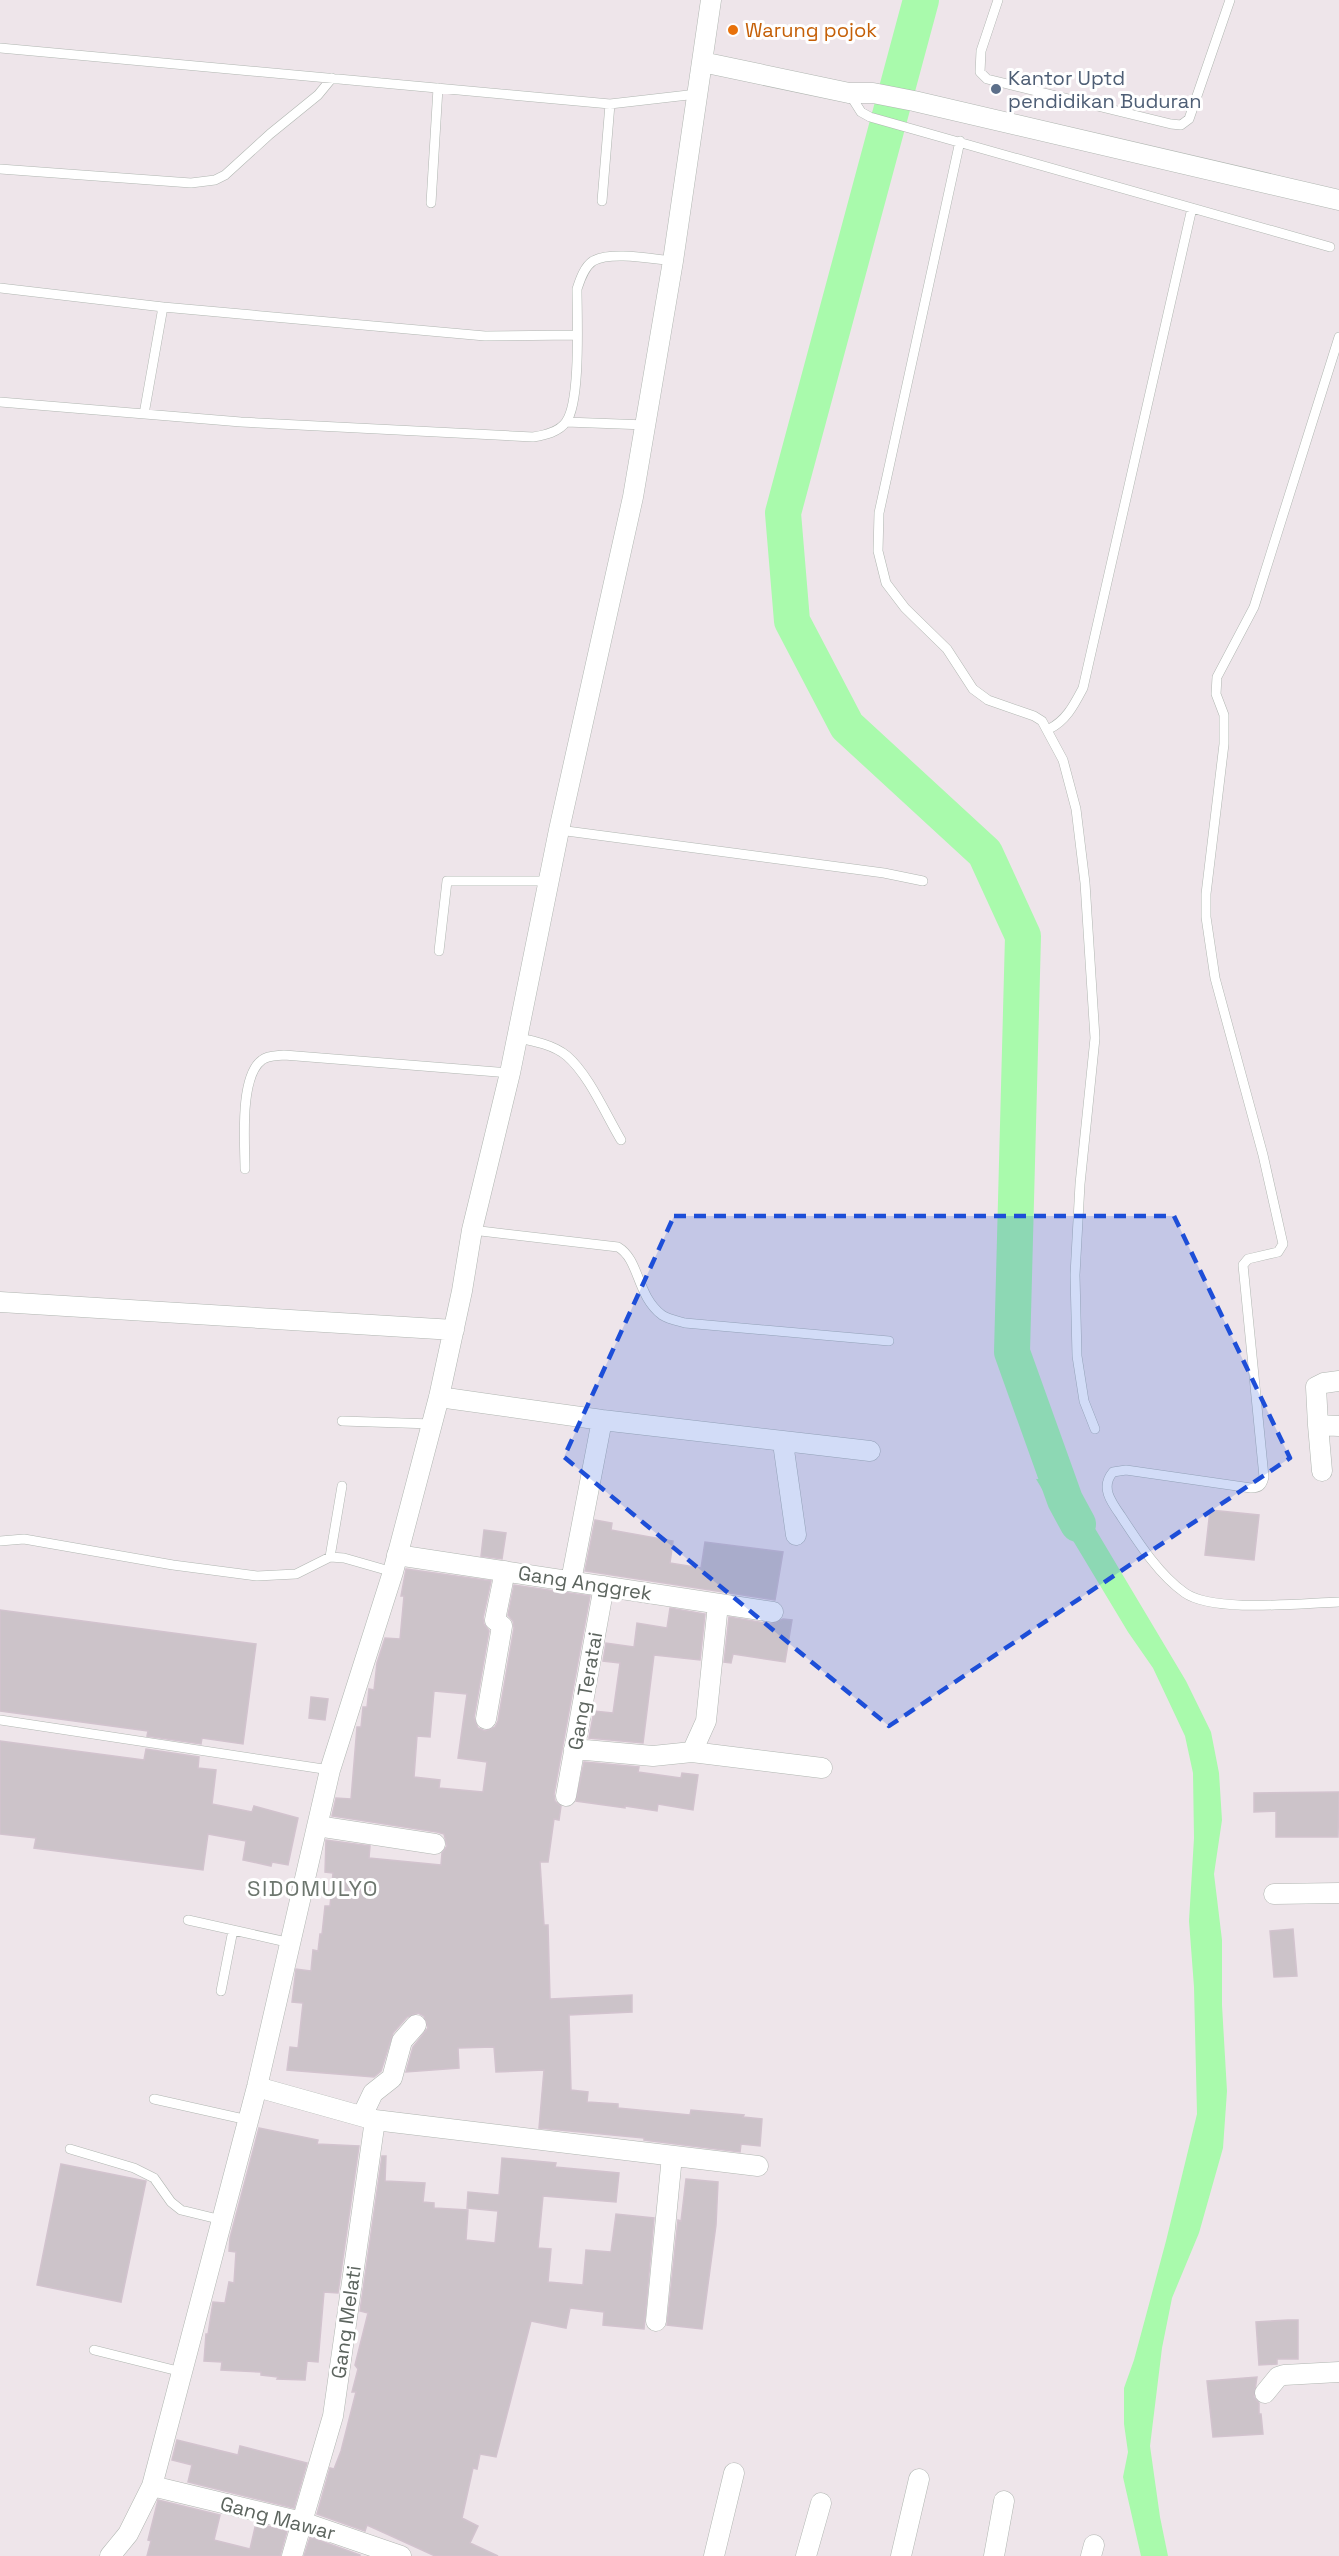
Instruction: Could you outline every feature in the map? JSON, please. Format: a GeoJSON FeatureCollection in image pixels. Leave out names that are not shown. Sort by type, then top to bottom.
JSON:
{"type":"FeatureCollection","features":[{"type":"Feature","properties":{"kind":"street"},"geometry":{"type":"LineString","coordinates":[[110,2556],[128,2534],[152,2486],[257,2086],[330,1770],[395,1563],[439,1397],[472,1230],[518,1038],[559,830],[633,497],[673,261],[711,0]]}},
{"type":"Feature","properties":{"kind":"street"},"geometry":{"type":"LineString","coordinates":[[702,62],[849,93],[873,93],[914,101],[1339,200]]}},
{"type":"Feature","properties":{"kind":"street"},"geometry":{"type":"LineString","coordinates":[[0,1302],[454,1330]]}},
{"type":"Feature","properties":{"kind":"street"},"geometry":{"type":"LineString","coordinates":[[1322,1472],[1316,1387],[1324,1383],[1339,1381]]}},
{"type":"Feature","properties":{"kind":"street"},"geometry":{"type":"LineString","coordinates":[[439,1397],[783,1443],[870,1451]]}},
{"type":"Feature","properties":{"kind":"street"},"geometry":{"type":"LineString","coordinates":[[571,1581],[602,1420]]}},
{"type":"Feature","properties":{"kind":"street"},"geometry":{"type":"LineString","coordinates":[[1318,1425],[1339,1426]]}},
{"type":"Feature","properties":{"kind":"street"},"geometry":{"type":"LineString","coordinates":[[783,1443],[796,1535]]}},
{"type":"Feature","properties":{"kind":"street","name":"Gang Anggrek"},"geometry":{"type":"LineString","coordinates":[[395,1563],[505,1571],[772,1612]]}},
{"type":"Feature","properties":{"kind":"street"},"geometry":{"type":"LineString","coordinates":[[486,1719],[502,1626],[495,1620],[505,1571]]}},
{"type":"Feature","properties":{"kind":"street","name":"Gang Teratai"},"geometry":{"type":"LineString","coordinates":[[566,1796],[604,1586]]}},
{"type":"Feature","properties":{"kind":"street"},"geometry":{"type":"LineString","coordinates":[[692,1752],[706,1721],[718,1604]]}},
{"type":"Feature","properties":{"kind":"street"},"geometry":{"type":"LineString","coordinates":[[574,1749],[653,1756],[692,1752],[822,1768]]}},
{"type":"Feature","properties":{"kind":"street"},"geometry":{"type":"LineString","coordinates":[[317,1826],[435,1844]]}},
{"type":"Feature","properties":{"kind":"street"},"geometry":{"type":"LineString","coordinates":[[1274,1894],[1339,1893]]}},
{"type":"Feature","properties":{"kind":"street"},"geometry":{"type":"LineString","coordinates":[[368,2118],[373,2093],[392,2078],[402,2041],[416,2025]]}},
{"type":"Feature","properties":{"kind":"street"},"geometry":{"type":"LineString","coordinates":[[257,2086],[368,2118],[758,2166]]}},
{"type":"Feature","properties":{"kind":"street","name":"Gang Melati"},"geometry":{"type":"LineString","coordinates":[[292,2556],[333,2416],[368,2118]]}},
{"type":"Feature","properties":{"kind":"street"},"geometry":{"type":"LineString","coordinates":[[656,2321],[672,2156]]}},
{"type":"Feature","properties":{"kind":"street"},"geometry":{"type":"LineString","coordinates":[[1265,2393],[1278,2377],[1284,2375],[1339,2372]]}},
{"type":"Feature","properties":{"kind":"street"},"geometry":{"type":"LineString","coordinates":[[714,2556],[734,2473]]}},
{"type":"Feature","properties":{"kind":"street"},"geometry":{"type":"LineString","coordinates":[[901,2556],[919,2479]]}},
{"type":"Feature","properties":{"kind":"street","name":"Gang Mawar"},"geometry":{"type":"LineString","coordinates":[[152,2486],[302,2522],[401,2556]]}},
{"type":"Feature","properties":{"kind":"street"},"geometry":{"type":"LineString","coordinates":[[994,2556],[1004,2501]]}},
{"type":"Feature","properties":{"kind":"street"},"geometry":{"type":"LineString","coordinates":[[806,2556],[820,2503]]}},
{"type":"Feature","properties":{"kind":"lane"},"geometry":{"type":"LineString","coordinates":[[998,0],[981,51],[980,72],[987,79],[1181,125],[1189,119],[1230,0]]}},
{"type":"Feature","properties":{"kind":"lane"},"geometry":{"type":"LineString","coordinates":[[0,48],[610,104],[697,94]]}},
{"type":"Feature","properties":{"kind":"lane"},"geometry":{"type":"LineString","coordinates":[[0,169],[190,183],[215,180],[318,95],[332,78]]}},
{"type":"Feature","properties":{"kind":"lane"},"geometry":{"type":"LineString","coordinates":[[430,203],[438,88]]}},
{"type":"Feature","properties":{"kind":"lane"},"geometry":{"type":"LineString","coordinates":[[849,93],[861,112],[870,117],[1330,247]]}},
{"type":"Feature","properties":{"kind":"lane"},"geometry":{"type":"LineString","coordinates":[[603,201],[610,104]]}},
{"type":"Feature","properties":{"kind":"lane"},"geometry":{"type":"LineString","coordinates":[[960,141],[879,513],[878,551],[886,583],[905,608],[947,649],[974,689],[988,700],[1034,716],[1049,729],[1063,760],[1076,809],[1086,883],[1095,1038],[1080,1184],[1075,1275],[1077,1356],[1084,1401],[1095,1429]]}},
{"type":"Feature","properties":{"kind":"lane"},"geometry":{"type":"LineString","coordinates":[[1049,729],[1058,724],[1072,709],[1083,688],[1192,208]]}},
{"type":"Feature","properties":{"kind":"lane"},"geometry":{"type":"LineString","coordinates":[[0,402],[241,422],[549,435],[566,422],[574,397],[577,289],[582,273],[592,262],[608,257],[673,261]]}},
{"type":"Feature","properties":{"kind":"lane"},"geometry":{"type":"LineString","coordinates":[[0,288],[163,308],[485,336],[577,335]]}},
{"type":"Feature","properties":{"kind":"lane"},"geometry":{"type":"LineString","coordinates":[[144,414],[163,308]]}},
{"type":"Feature","properties":{"kind":"lane"},"geometry":{"type":"LineString","coordinates":[[1339,337],[1254,608],[1217,677],[1215,688],[1224,715],[1224,744],[1207,874],[1206,917],[1209,942],[1215,978],[1263,1155],[1283,1244],[1278,1252],[1248,1259],[1243,1265],[1263,1463],[1263,1483],[1258,1488],[1251,1488],[1126,1470],[1113,1472],[1107,1478],[1107,1490],[1110,1500],[1127,1526],[1159,1567],[1185,1593],[1195,1598],[1228,1605],[1339,1602]]}},
{"type":"Feature","properties":{"kind":"lane"},"geometry":{"type":"LineString","coordinates":[[566,422],[646,425]]}},
{"type":"Feature","properties":{"kind":"lane"},"geometry":{"type":"LineString","coordinates":[[559,830],[884,873],[923,881]]}},
{"type":"Feature","properties":{"kind":"lane"},"geometry":{"type":"LineString","coordinates":[[439,951],[447,881],[549,881]]}},
{"type":"Feature","properties":{"kind":"lane"},"geometry":{"type":"LineString","coordinates":[[518,1038],[541,1043],[566,1055],[584,1077],[621,1140]]}},
{"type":"Feature","properties":{"kind":"lane"},"geometry":{"type":"LineString","coordinates":[[245,1170],[246,1101],[251,1076],[261,1060],[270,1056],[284,1055],[510,1073]]}},
{"type":"Feature","properties":{"kind":"lane"},"geometry":{"type":"LineString","coordinates":[[472,1230],[618,1247],[625,1251],[630,1259],[640,1288],[650,1304],[664,1317],[685,1323],[889,1341]]}},
{"type":"Feature","properties":{"kind":"lane"},"geometry":{"type":"LineString","coordinates":[[342,1421],[432,1424]]}},
{"type":"Feature","properties":{"kind":"lane"},"geometry":{"type":"LineString","coordinates":[[330,1557],[342,1486]]}},
{"type":"Feature","properties":{"kind":"lane"},"geometry":{"type":"LineString","coordinates":[[0,1541],[24,1539],[173,1565],[257,1576],[296,1574],[330,1557],[395,1563]]}},
{"type":"Feature","properties":{"kind":"lane"},"geometry":{"type":"LineString","coordinates":[[0,1720],[118,1736],[330,1770]]}},
{"type":"Feature","properties":{"kind":"lane"},"geometry":{"type":"LineString","coordinates":[[188,1920],[291,1943]]}},
{"type":"Feature","properties":{"kind":"lane"},"geometry":{"type":"LineString","coordinates":[[221,1991],[233,1930]]}},
{"type":"Feature","properties":{"kind":"lane"},"geometry":{"type":"LineString","coordinates":[[154,2098],[248,2120]]}},
{"type":"Feature","properties":{"kind":"lane"},"geometry":{"type":"LineString","coordinates":[[70,2149],[134,2168],[154,2178],[171,2202],[181,2210],[222,2220]]}},
{"type":"Feature","properties":{"kind":"lane"},"geometry":{"type":"LineString","coordinates":[[94,2350],[182,2372]]}},
{"type":"Feature","properties":{"kind":"highlighted area"},"geometry":{"type":"Polygon","coordinates":[[[674,1216],[1174,1216],[1290,1458],[889,1726],[564,1457],[674,1216]]]}},
{"type":"Feature","properties":{"kind":"shaded area"},"geometry":{"type":"Polygon","coordinates":[[[1036,1479],[1062,1479],[1084,1510],[1186,1681],[1211,1732],[1219,1773],[1222,1820],[1214,1874],[1222,1940],[1222,2005],[1227,2091],[1223,2148],[1199,2233],[1172,2298],[1162,2348],[1150,2446],[1168,2556],[1141,2556],[1123,2477],[1128,2452],[1124,2424],[1124,2388],[1134,2360],[1166,2241],[1197,2114],[1194,1987],[1189,1921],[1194,1838],[1193,1773],[1185,1736],[1153,1668],[1128,1632],[1036,1479]]]}},
{"type":"Feature","properties":{"kind":"building"},"geometry":{"type":"Polygon","coordinates":[[[1210,1510],[1259,1515],[1254,1560],[1205,1555],[1210,1510]]]}},
{"type":"Feature","properties":{"kind":"building"},"geometry":{"type":"Polygon","coordinates":[[[595,1520],[612,1523],[611,1530],[673,1541],[670,1563],[701,1568],[705,1542],[783,1552],[775,1600],[585,1571],[595,1520]]]}},
{"type":"Feature","properties":{"kind":"building"},"geometry":{"type":"Polygon","coordinates":[[[484,1530],[506,1533],[502,1559],[481,1556],[484,1530]]]}},
{"type":"Feature","properties":{"kind":"building"},"geometry":{"type":"Polygon","coordinates":[[[406,1569],[491,1581],[483,1618],[489,1631],[474,1718],[478,1728],[485,1731],[495,1727],[498,1721],[514,1628],[513,1621],[508,1615],[514,1585],[590,1596],[554,1794],[555,1801],[561,1806],[559,1820],[554,1819],[548,1862],[540,1862],[544,1925],[548,1925],[550,1999],[632,1995],[632,2012],[569,2015],[571,2090],[588,2092],[587,2102],[618,2104],[618,2108],[690,2115],[691,2110],[762,2119],[760,2146],[741,2144],[740,2152],[644,2140],[644,2138],[539,2128],[544,2070],[496,2072],[494,2047],[458,2048],[459,2068],[406,2072],[413,2047],[428,2028],[424,2016],[418,2013],[407,2017],[393,2033],[381,2071],[374,2077],[287,2070],[290,2047],[298,2048],[303,2003],[292,2002],[296,1969],[311,1971],[313,1950],[318,1951],[320,1934],[322,1934],[325,1906],[330,1906],[333,1873],[325,1872],[326,1840],[370,1846],[369,1858],[441,1865],[442,1853],[447,1846],[444,1834],[437,1832],[332,1816],[336,1798],[351,1799],[357,1727],[361,1727],[363,1707],[367,1707],[369,1689],[374,1690],[377,1663],[385,1638],[400,1639],[404,1596],[401,1596],[406,1569]],[[434,1691],[430,1737],[417,1736],[414,1777],[440,1780],[439,1788],[483,1792],[487,1762],[458,1758],[467,1694],[434,1691]]]}},
{"type":"Feature","properties":{"kind":"building"},"geometry":{"type":"Polygon","coordinates":[[[670,1608],[705,1614],[700,1660],[654,1655],[643,1743],[589,1738],[594,1711],[613,1713],[620,1663],[603,1661],[606,1643],[634,1647],[637,1623],[667,1628],[670,1608]]]}},
{"type":"Feature","properties":{"kind":"building"},"geometry":{"type":"Polygon","coordinates":[[[0,1610],[256,1644],[243,1744],[202,1738],[201,1744],[147,1736],[148,1731],[0,1711],[0,1610]]]}},
{"type":"Feature","properties":{"kind":"building"},"geometry":{"type":"Polygon","coordinates":[[[729,1617],[771,1624],[783,1619],[792,1620],[785,1662],[733,1654],[731,1663],[724,1662],[729,1617]]]}},
{"type":"Feature","properties":{"kind":"building"},"geometry":{"type":"Polygon","coordinates":[[[311,1697],[328,1699],[325,1720],[309,1718],[311,1697]]]}},
{"type":"Feature","properties":{"kind":"building"},"geometry":{"type":"Polygon","coordinates":[[[0,1741],[144,1760],[146,1749],[199,1757],[198,1768],[216,1770],[212,1804],[252,1812],[254,1806],[298,1818],[288,1865],[272,1862],[271,1866],[243,1860],[246,1841],[208,1834],[203,1870],[34,1848],[36,1838],[0,1834],[0,1741]]]}},
{"type":"Feature","properties":{"kind":"building"},"geometry":{"type":"Polygon","coordinates":[[[584,1762],[639,1767],[638,1772],[681,1778],[682,1773],[698,1775],[693,1810],[658,1804],[657,1811],[576,1801],[584,1762]]]}},
{"type":"Feature","properties":{"kind":"building"},"geometry":{"type":"Polygon","coordinates":[[[1339,1792],[1338,1837],[1276,1837],[1276,1811],[1254,1812],[1254,1793],[1339,1792]]]}},
{"type":"Feature","properties":{"kind":"building"},"geometry":{"type":"Polygon","coordinates":[[[1293,1929],[1297,1976],[1274,1977],[1270,1931],[1293,1929]]]}},
{"type":"Feature","properties":{"kind":"building"},"geometry":{"type":"Polygon","coordinates":[[[259,2128],[318,2140],[317,2144],[359,2146],[338,2293],[324,2292],[318,2362],[307,2361],[305,2380],[277,2379],[278,2377],[261,2375],[261,2372],[221,2370],[222,2362],[204,2361],[206,2334],[208,2334],[213,2302],[225,2303],[229,2282],[234,2283],[236,2252],[229,2251],[230,2238],[259,2128]]]}},
{"type":"Feature","properties":{"kind":"building"},"geometry":{"type":"Polygon","coordinates":[[[382,2156],[386,2156],[385,2181],[425,2183],[423,2202],[434,2203],[434,2208],[468,2210],[466,2240],[495,2243],[498,2211],[467,2208],[468,2192],[499,2195],[502,2158],[556,2163],[555,2167],[619,2173],[616,2202],[543,2196],[538,2248],[551,2249],[548,2282],[583,2285],[586,2250],[611,2252],[616,2214],[654,2218],[644,2329],[603,2325],[604,2312],[570,2308],[566,2328],[531,2321],[496,2457],[480,2454],[477,2469],[473,2468],[462,2518],[478,2526],[470,2543],[498,2556],[435,2556],[367,2525],[365,2531],[317,2514],[330,2468],[334,2469],[341,2451],[356,2392],[352,2392],[358,2369],[355,2365],[368,2313],[360,2311],[382,2156]]]}},
{"type":"Feature","properties":{"kind":"building"},"geometry":{"type":"Polygon","coordinates":[[[61,2164],[146,2181],[121,2302],[37,2285],[61,2164]]]}},
{"type":"Feature","properties":{"kind":"building"},"geometry":{"type":"Polygon","coordinates":[[[686,2179],[718,2182],[716,2225],[702,2329],[667,2325],[678,2220],[681,2221],[686,2179]]]}},
{"type":"Feature","properties":{"kind":"building"},"geometry":{"type":"Polygon","coordinates":[[[1298,2320],[1298,2359],[1277,2359],[1277,2364],[1259,2365],[1256,2322],[1298,2320]]]}},
{"type":"Feature","properties":{"kind":"building"},"geometry":{"type":"Polygon","coordinates":[[[1257,2377],[1254,2397],[1259,2403],[1263,2434],[1213,2437],[1207,2381],[1257,2377]]]}},
{"type":"Feature","properties":{"kind":"building"},"geometry":{"type":"Polygon","coordinates":[[[177,2440],[238,2455],[240,2446],[307,2463],[294,2508],[188,2482],[192,2465],[172,2460],[177,2440]]]}},
{"type":"Feature","properties":{"kind":"building"},"geometry":{"type":"Polygon","coordinates":[[[158,2500],[220,2515],[214,2540],[250,2549],[256,2523],[287,2531],[280,2556],[147,2556],[151,2541],[148,2540],[158,2500]]]}},
{"type":"Feature","properties":{"kind":"building"},"geometry":{"type":"Polygon","coordinates":[[[310,2537],[360,2555],[360,2556],[304,2556],[310,2537]]]}},
{"type":"Feature","properties":{"kind":"waterway"},"geometry":{"type":"LineString","coordinates":[[921,0],[783,513],[792,621],[847,726],[985,853],[1023,936],[1012,1352],[1065,1500],[1078,1524]]}},
{"type":"Feature","properties":{"kind":"place","name":"Warung pojok"},"geometry":{"type":"Point","coordinates":[733,30]}},
{"type":"Feature","properties":{"kind":"place","name":"Kantor Uptd pendidikan Buduran"},"geometry":{"type":"Point","coordinates":[996,89]}},
{"type":"Feature","properties":{"kind":"district","name":"SIDOMULYO"},"geometry":{"type":"Point","coordinates":[313,1888]}}]}
